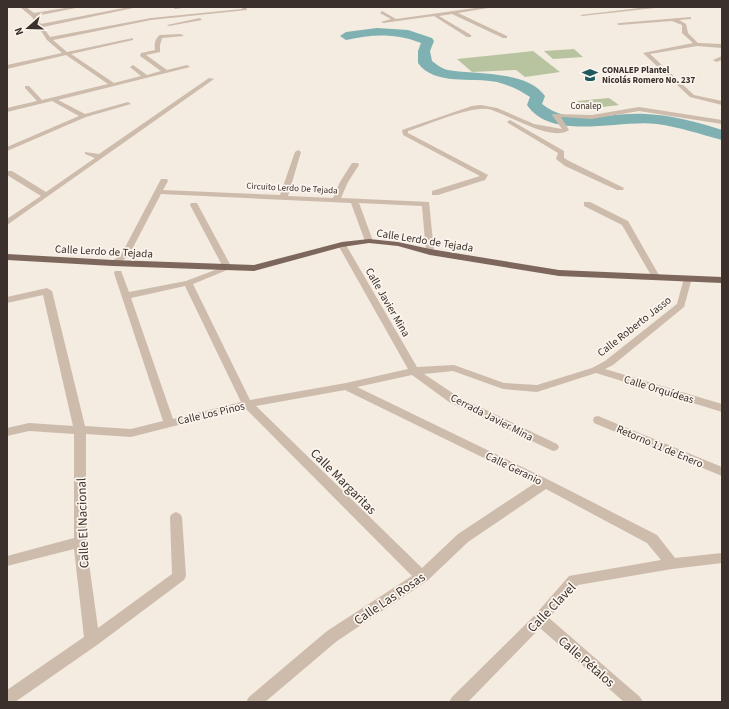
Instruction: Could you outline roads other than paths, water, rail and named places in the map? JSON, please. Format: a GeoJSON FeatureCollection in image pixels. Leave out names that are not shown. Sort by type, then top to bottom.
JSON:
{"type":"FeatureCollection","features":[{"type":"Feature","properties":{"kind":"main road","name":"Calle Lerdo de Tejada"},"geometry":{"type":"LineString","coordinates":[[7,257],[113,264],[254,268],[342,245],[369,241],[398,244],[430,252],[559,273],[722,280]]}},
{"type":"Feature","properties":{"kind":"street"},"geometry":{"type":"LineString","coordinates":[[22,7],[32,15],[49,39],[66,53],[113,84]]}},
{"type":"Feature","properties":{"kind":"street"},"geometry":{"type":"LineString","coordinates":[[32,15],[79,7]]}},
{"type":"Feature","properties":{"kind":"street"},"geometry":{"type":"LineString","coordinates":[[39,26],[136,7]]}},
{"type":"Feature","properties":{"kind":"street"},"geometry":{"type":"LineString","coordinates":[[184,15],[175,8],[188,7]]}},
{"type":"Feature","properties":{"kind":"street"},"geometry":{"type":"LineString","coordinates":[[383,22],[488,7]]}},
{"type":"Feature","properties":{"kind":"street"},"geometry":{"type":"LineString","coordinates":[[582,15],[662,7]]}},
{"type":"Feature","properties":{"kind":"street"},"geometry":{"type":"LineString","coordinates":[[49,39],[151,19],[245,10]]}},
{"type":"Feature","properties":{"kind":"street"},"geometry":{"type":"LineString","coordinates":[[168,25],[245,10]]}},
{"type":"Feature","properties":{"kind":"street"},"geometry":{"type":"LineString","coordinates":[[625,11],[642,21]]}},
{"type":"Feature","properties":{"kind":"street"},"geometry":{"type":"LineString","coordinates":[[382,12],[394,20]]}},
{"type":"Feature","properties":{"kind":"street"},"geometry":{"type":"LineString","coordinates":[[452,12],[505,37]]}},
{"type":"Feature","properties":{"kind":"street"},"geometry":{"type":"LineString","coordinates":[[435,15],[469,36]]}},
{"type":"Feature","properties":{"kind":"street"},"geometry":{"type":"LineString","coordinates":[[176,16],[185,22]]}},
{"type":"Feature","properties":{"kind":"street"},"geometry":{"type":"LineString","coordinates":[[619,24],[688,18]]}},
{"type":"Feature","properties":{"kind":"street"},"geometry":{"type":"LineString","coordinates":[[669,19],[684,24],[685,33],[697,44]]}},
{"type":"Feature","properties":{"kind":"street"},"geometry":{"type":"LineString","coordinates":[[166,72],[143,56],[143,54],[158,51],[157,45],[160,37],[181,36]]}},
{"type":"Feature","properties":{"kind":"street"},"geometry":{"type":"LineString","coordinates":[[7,67],[131,39]]}},
{"type":"Feature","properties":{"kind":"street"},"geometry":{"type":"LineString","coordinates":[[722,46],[697,44],[646,52],[692,96],[722,103]]}},
{"type":"Feature","properties":{"kind":"street"},"geometry":{"type":"LineString","coordinates":[[7,110],[187,66]]}},
{"type":"Feature","properties":{"kind":"street"},"geometry":{"type":"LineString","coordinates":[[133,67],[146,77]]}},
{"type":"Feature","properties":{"kind":"street"},"geometry":{"type":"LineString","coordinates":[[7,223],[211,79]]}},
{"type":"Feature","properties":{"kind":"street"},"geometry":{"type":"LineString","coordinates":[[28,87],[41,102]]}},
{"type":"Feature","properties":{"kind":"street"},"geometry":{"type":"LineString","coordinates":[[52,99],[84,116]]}},
{"type":"Feature","properties":{"kind":"street"},"geometry":{"type":"LineString","coordinates":[[7,149],[84,116],[128,104]]}},
{"type":"Feature","properties":{"kind":"street","name":"Conalep"},"geometry":{"type":"LineString","coordinates":[[435,193],[482,178],[484,175],[405,134],[405,130],[483,106],[497,109],[508,116],[528,124],[562,131],[566,130],[561,121],[555,116],[556,115],[592,117],[639,109],[722,122]]}},
{"type":"Feature","properties":{"kind":"street"},"geometry":{"type":"LineString","coordinates":[[508,116],[504,118],[562,152],[560,159],[620,188]]}},
{"type":"Feature","properties":{"kind":"street"},"geometry":{"type":"LineString","coordinates":[[283,198],[298,152]]}},
{"type":"Feature","properties":{"kind":"street"},"geometry":{"type":"LineString","coordinates":[[87,153],[99,158]]}},
{"type":"Feature","properties":{"kind":"street"},"geometry":{"type":"LineString","coordinates":[[336,200],[344,182],[355,165]]}},
{"type":"Feature","properties":{"kind":"street"},"geometry":{"type":"LineString","coordinates":[[9,173],[46,195]]}},
{"type":"Feature","properties":{"kind":"street"},"geometry":{"type":"LineString","coordinates":[[113,264],[124,257],[164,181]]}},
{"type":"Feature","properties":{"kind":"street","name":"Circuito Lerdo De Tejada"},"geometry":{"type":"LineString","coordinates":[[158,192],[426,204],[430,252]]}},
{"type":"Feature","properties":{"kind":"street"},"geometry":{"type":"LineString","coordinates":[[354,201],[369,241]]}},
{"type":"Feature","properties":{"kind":"street"},"geometry":{"type":"LineString","coordinates":[[587,204],[625,223],[656,277]]}},
{"type":"Feature","properties":{"kind":"street"},"geometry":{"type":"LineString","coordinates":[[125,296],[188,283],[228,268],[194,205]]}},
{"type":"Feature","properties":{"kind":"street","name":"Calle Javier Mina"},"geometry":{"type":"LineString","coordinates":[[342,245],[414,371]]}},
{"type":"Feature","properties":{"kind":"street"},"geometry":{"type":"LineString","coordinates":[[118,274],[169,423]]}},
{"type":"Feature","properties":{"kind":"street","name":"Calle Roberto Jasso"},"geometry":{"type":"LineString","coordinates":[[414,371],[454,368],[503,386],[537,388],[596,370],[609,363],[681,305],[688,278]]}},
{"type":"Feature","properties":{"kind":"street","name":"Calle Margaritas"},"geometry":{"type":"LineString","coordinates":[[188,283],[247,404],[422,577]]}},
{"type":"Feature","properties":{"kind":"street","name":"Calle El Nacional"},"geometry":{"type":"LineString","coordinates":[[7,300],[47,291],[80,430],[80,542],[92,640]]}},
{"type":"Feature","properties":{"kind":"street","name":"Calle Orquídeas"},"geometry":{"type":"LineString","coordinates":[[596,370],[722,408]]}},
{"type":"Feature","properties":{"kind":"street","name":"Calle Los Pinos"},"geometry":{"type":"LineString","coordinates":[[7,432],[29,427],[131,433],[247,404],[346,386],[414,371]]}},
{"type":"Feature","properties":{"kind":"street","name":"Cerrada Javier Mina"},"geometry":{"type":"LineString","coordinates":[[414,371],[453,399],[553,447]]}},
{"type":"Feature","properties":{"kind":"street","name":"Calle Geranio"},"geometry":{"type":"LineString","coordinates":[[346,386],[545,483],[652,539],[672,564]]}},
{"type":"Feature","properties":{"kind":"street","name":"Retorno 11 de Enero"},"geometry":{"type":"LineString","coordinates":[[598,420],[722,472]]}},
{"type":"Feature","properties":{"kind":"street","name":"Calle Las Rosas"},"geometry":{"type":"LineString","coordinates":[[254,702],[332,636],[422,577],[463,538],[545,483]]}},
{"type":"Feature","properties":{"kind":"street"},"geometry":{"type":"LineString","coordinates":[[7,699],[92,640],[179,576],[176,517]]}},
{"type":"Feature","properties":{"kind":"street"},"geometry":{"type":"LineString","coordinates":[[7,561],[80,542]]}},
{"type":"Feature","properties":{"kind":"street","name":"Calle Clavel"},"geometry":{"type":"LineString","coordinates":[[457,702],[540,619],[574,580],[672,564],[722,558]]}},
{"type":"Feature","properties":{"kind":"street","name":"Calle Pétalos"},"geometry":{"type":"LineString","coordinates":[[540,619],[635,702]]}},
{"type":"Feature","properties":{"kind":"waterway"},"geometry":{"type":"LineString","coordinates":[[346,36],[367,32],[388,31],[418,37],[428,41],[424,51],[425,63],[443,74],[497,78],[523,86],[538,96],[534,105],[546,115],[557,119]]}},
{"type":"Feature","properties":{"kind":"waterway"},"geometry":{"type":"LineString","coordinates":[[561,120],[579,122],[626,118],[657,119],[679,123],[722,135]]}},
{"type":"Feature","properties":{"kind":"place","name":"CONALEP Plantel Nicolás Romero No. 237"},"geometry":{"type":"Point","coordinates":[590,75]}}]}
